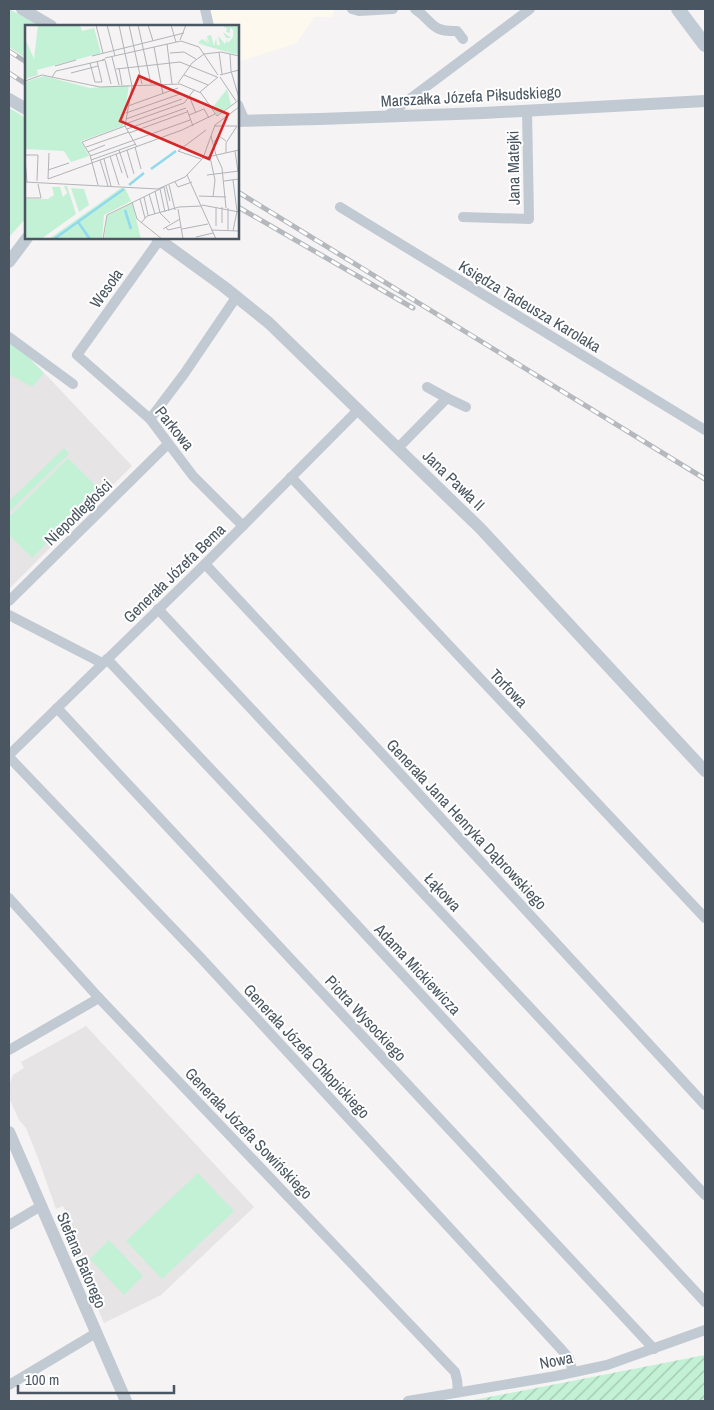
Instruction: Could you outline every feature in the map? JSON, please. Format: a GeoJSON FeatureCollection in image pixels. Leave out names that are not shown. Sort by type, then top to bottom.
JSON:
{"type":"FeatureCollection","features":[{"type":"Feature","properties":{"kind":"main road"},"geometry":{"type":"LineString","coordinates":[[678,9],[705,45]]}},
{"type":"Feature","properties":{"kind":"street"},"geometry":{"type":"LineString","coordinates":[[22,9],[49,25]]}},
{"type":"Feature","properties":{"kind":"street"},"geometry":{"type":"LineString","coordinates":[[205,9],[209,25]]}},
{"type":"Feature","properties":{"kind":"street"},"geometry":{"type":"LineString","coordinates":[[352,9],[359,11],[393,9]]}},
{"type":"Feature","properties":{"kind":"street"},"geometry":{"type":"LineString","coordinates":[[415,9],[434,28],[447,32],[458,31],[463,39]]}},
{"type":"Feature","properties":{"kind":"street"},"geometry":{"type":"LineString","coordinates":[[387,116],[530,9]]}},
{"type":"Feature","properties":{"kind":"street"},"geometry":{"type":"LineString","coordinates":[[9,99],[25,107]]}},
{"type":"Feature","properties":{"kind":"street","name":"Marszałka Józefa Piłsudskiego"},"geometry":{"type":"LineString","coordinates":[[241,121],[527,110],[705,100]]}},
{"type":"Feature","properties":{"kind":"street","name":"Jana Matejki"},"geometry":{"type":"LineString","coordinates":[[463,218],[529,219],[527,110]]}},
{"type":"Feature","properties":{"kind":"street","name":"Księdza Tadeusza Karolaka"},"geometry":{"type":"LineString","coordinates":[[340,207],[705,430]]}},
{"type":"Feature","properties":{"kind":"street"},"geometry":{"type":"LineString","coordinates":[[9,262],[26,239]]}},
{"type":"Feature","properties":{"kind":"street","name":"Wesoła"},"geometry":{"type":"LineString","coordinates":[[77,355],[157,239]]}},
{"type":"Feature","properties":{"kind":"street","name":"Jana Pawła II"},"geometry":{"type":"LineString","coordinates":[[159,239],[237,296],[269,323],[398,448],[480,528],[705,771]]}},
{"type":"Feature","properties":{"kind":"street"},"geometry":{"type":"LineString","coordinates":[[150,419],[184,374],[237,296]]}},
{"type":"Feature","properties":{"kind":"street"},"geometry":{"type":"LineString","coordinates":[[9,337],[73,384]]}},
{"type":"Feature","properties":{"kind":"street","name":"Parkowa"},"geometry":{"type":"LineString","coordinates":[[77,355],[150,419],[193,476],[243,526]]}},
{"type":"Feature","properties":{"kind":"street"},"geometry":{"type":"LineString","coordinates":[[427,386],[466,408]]}},
{"type":"Feature","properties":{"kind":"street"},"geometry":{"type":"LineString","coordinates":[[398,448],[447,398]]}},
{"type":"Feature","properties":{"kind":"street","name":"Generała Józefa Bema"},"geometry":{"type":"LineString","coordinates":[[9,756],[205,564],[358,410]]}},
{"type":"Feature","properties":{"kind":"street","name":"Niepodległości"},"geometry":{"type":"LineString","coordinates":[[9,601],[168,444]]}},
{"type":"Feature","properties":{"kind":"street","name":"Torfowa"},"geometry":{"type":"LineString","coordinates":[[291,477],[705,918]]}},
{"type":"Feature","properties":{"kind":"street","name":"Generała Jana Henryka Dąbrowskiego"},"geometry":{"type":"LineString","coordinates":[[205,564],[705,1105]]}},
{"type":"Feature","properties":{"kind":"street","name":"Łąkowa"},"geometry":{"type":"LineString","coordinates":[[158,610],[705,1195]]}},
{"type":"Feature","properties":{"kind":"street","name":"Adama Mickiewicza"},"geometry":{"type":"LineString","coordinates":[[9,615],[104,661],[319,884],[705,1302]]}},
{"type":"Feature","properties":{"kind":"street","name":"Piotra Wysockiego"},"geometry":{"type":"LineString","coordinates":[[57,708],[654,1349]]}},
{"type":"Feature","properties":{"kind":"street","name":"Generała Józefa Chłopickiego"},"geometry":{"type":"LineString","coordinates":[[9,756],[201,958],[561,1349],[569,1358],[573,1372]]}},
{"type":"Feature","properties":{"kind":"street","name":"Generała Józefa Sowińskiego"},"geometry":{"type":"LineString","coordinates":[[9,898],[99,998],[455,1372],[458,1392]]}},
{"type":"Feature","properties":{"kind":"street"},"geometry":{"type":"LineString","coordinates":[[9,1050],[99,998]]}},
{"type":"Feature","properties":{"kind":"street","name":"Stefana Batorego"},"geometry":{"type":"LineString","coordinates":[[9,1132],[126,1401]]}},
{"type":"Feature","properties":{"kind":"street"},"geometry":{"type":"LineString","coordinates":[[9,1225],[41,1206]]}},
{"type":"Feature","properties":{"kind":"street","name":"Nowa"},"geometry":{"type":"LineString","coordinates":[[408,1401],[607,1365],[705,1330]]}},
{"type":"Feature","properties":{"kind":"street"},"geometry":{"type":"LineString","coordinates":[[9,1385],[96,1333]]}},
{"type":"Feature","properties":{"kind":"shaded area"},"geometry":{"type":"Polygon","coordinates":[[[207,9],[335,9],[332,17],[314,17],[297,43],[239,62],[239,25],[210,25],[207,9]]]}},
{"type":"Feature","properties":{"kind":"shaded area"},"geometry":{"type":"Polygon","coordinates":[[[9,342],[26,355],[50,379],[132,466],[9,589],[9,342]]]}},
{"type":"Feature","properties":{"kind":"shaded area"},"geometry":{"type":"Polygon","coordinates":[[[86,1026],[254,1207],[161,1295],[104,1323],[59,1219],[67,1215],[63,1206],[56,1209],[26,1128],[19,1120],[9,1098],[9,1086],[13,1075],[24,1068],[21,1062],[86,1026]]]}},
{"type":"Feature","properties":{"kind":"green space"},"geometry":{"type":"Polygon","coordinates":[[[9,9],[38,25],[25,25],[25,57],[9,47],[9,9]]]}},
{"type":"Feature","properties":{"kind":"green space"},"geometry":{"type":"Polygon","coordinates":[[[9,108],[25,117],[25,219],[9,237],[9,108]]]}},
{"type":"Feature","properties":{"kind":"green space"},"geometry":{"type":"Polygon","coordinates":[[[9,342],[26,355],[44,373],[32,387],[9,374],[11,370],[9,368],[9,342]]]}},
{"type":"Feature","properties":{"kind":"green space"},"geometry":{"type":"Polygon","coordinates":[[[64,448],[69,454],[9,512],[9,501],[64,448]]]}},
{"type":"Feature","properties":{"kind":"green space"},"geometry":{"type":"Polygon","coordinates":[[[68,458],[100,490],[32,558],[9,535],[9,517],[68,458]]]}},
{"type":"Feature","properties":{"kind":"green space"},"geometry":{"type":"Polygon","coordinates":[[[198,1173],[234,1211],[162,1279],[126,1241],[198,1173]]]}},
{"type":"Feature","properties":{"kind":"green space"},"geometry":{"type":"Polygon","coordinates":[[[109,1240],[143,1276],[124,1295],[90,1259],[109,1240]]]}},
{"type":"Feature","properties":{"kind":"green space"},"geometry":{"type":"Polygon","coordinates":[[[705,1355],[705,1401],[469,1401],[705,1355]]]}},
{"type":"Feature","properties":{"kind":"railway"},"geometry":{"type":"LineString","coordinates":[[9,51],[25,61]]}},
{"type":"Feature","properties":{"kind":"railway"},"geometry":{"type":"LineString","coordinates":[[9,73],[25,83]]}},
{"type":"Feature","properties":{"kind":"railway"},"geometry":{"type":"LineString","coordinates":[[239,193],[705,479]]}},
{"type":"Feature","properties":{"kind":"railway"},"geometry":{"type":"LineString","coordinates":[[239,208],[413,308]]}}]}
